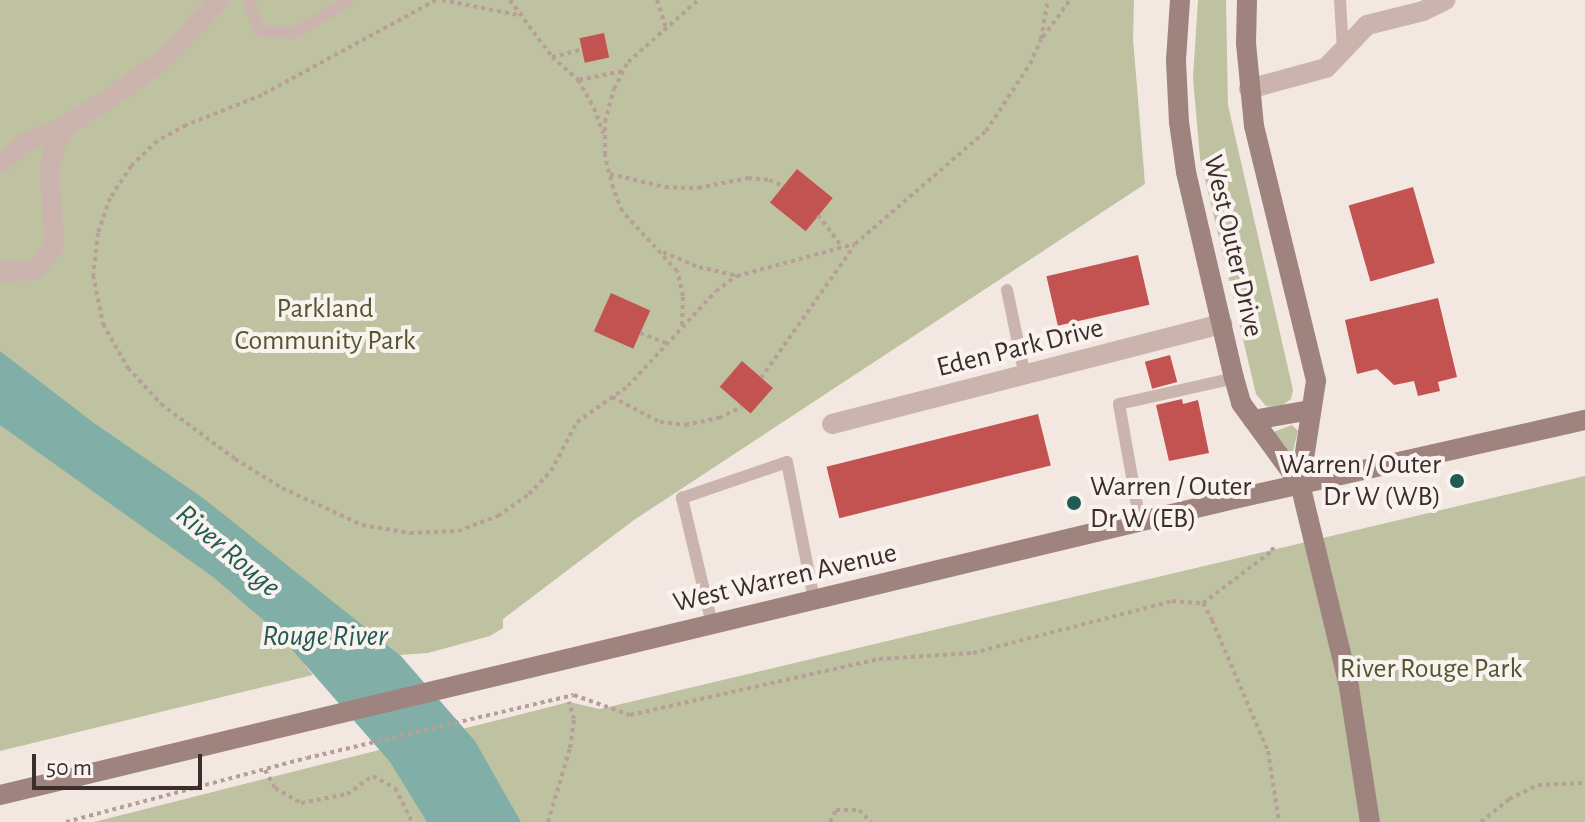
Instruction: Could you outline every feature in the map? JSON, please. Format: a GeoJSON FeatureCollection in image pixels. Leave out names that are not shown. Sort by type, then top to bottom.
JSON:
{"type":"FeatureCollection","features":[{"type":"Feature","properties":{"kind":"main road","name":"West Outer Drive"},"geometry":{"type":"LineString","coordinates":[[1180,0],[1176,61],[1179,122],[1186,172],[1234,378],[1241,403],[1300,484]]}},
{"type":"Feature","properties":{"kind":"main road","name":"West Outer Drive"},"geometry":{"type":"LineString","coordinates":[[1247,0],[1249,89],[1316,381],[1300,484],[1349,687],[1370,822]]}},
{"type":"Feature","properties":{"kind":"main road"},"geometry":{"type":"LineString","coordinates":[[1253,420],[1311,410]]}},
{"type":"Feature","properties":{"kind":"main road","name":"West Warren Avenue"},"geometry":{"type":"LineString","coordinates":[[0,795],[1300,484],[1585,420]]}},
{"type":"Feature","properties":{"kind":"street"},"geometry":{"type":"LineString","coordinates":[[0,163],[25,143],[66,126],[164,59],[219,0]]}},
{"type":"Feature","properties":{"kind":"street"},"geometry":{"type":"LineString","coordinates":[[1249,89],[1326,68],[1367,25],[1423,11],[1446,0]]}},
{"type":"Feature","properties":{"kind":"street"},"geometry":{"type":"LineString","coordinates":[[0,268],[7,273],[36,269],[54,246],[50,169],[54,148],[66,126]]}},
{"type":"Feature","properties":{"kind":"street","name":"Eden Park Drive"},"geometry":{"type":"LineString","coordinates":[[832,424],[1222,324]]}},
{"type":"Feature","properties":{"kind":"lane"},"geometry":{"type":"LineString","coordinates":[[248,0],[259,31],[295,33],[349,0]]}},
{"type":"Feature","properties":{"kind":"lane"},"geometry":{"type":"LineString","coordinates":[[1340,0],[1343,50]]}},
{"type":"Feature","properties":{"kind":"lane"},"geometry":{"type":"LineString","coordinates":[[1007,290],[1025,376]]}},
{"type":"Feature","properties":{"kind":"lane"},"geometry":{"type":"LineString","coordinates":[[1140,522],[1119,404],[1234,378]]}},
{"type":"Feature","properties":{"kind":"lane"},"geometry":{"type":"LineString","coordinates":[[712,624],[682,498],[787,462],[814,600]]}},
{"type":"Feature","properties":{"kind":"path"},"geometry":{"type":"LineString","coordinates":[[520,16],[439,0],[262,95],[186,125],[157,141],[131,166],[110,198],[98,233],[93,275],[103,324],[128,368],[161,404],[235,459],[282,488],[362,525],[410,533],[458,531],[498,516],[529,494],[551,471],[577,422],[612,397],[668,344],[716,291],[737,276],[855,244]]}},
{"type":"Feature","properties":{"kind":"path"},"geometry":{"type":"LineString","coordinates":[[510,0],[552,57],[578,80],[594,108],[605,140]]}},
{"type":"Feature","properties":{"kind":"path"},"geometry":{"type":"LineString","coordinates":[[657,0],[666,28]]}},
{"type":"Feature","properties":{"kind":"path"},"geometry":{"type":"LineString","coordinates":[[682,328],[677,271],[622,211],[610,173],[605,122],[623,71],[647,42],[698,0]]}},
{"type":"Feature","properties":{"kind":"path"},"geometry":{"type":"LineString","coordinates":[[1041,39],[1048,0]]}},
{"type":"Feature","properties":{"kind":"path"},"geometry":{"type":"LineString","coordinates":[[761,378],[855,244],[986,131],[1013,94],[1041,39],[1070,0]]}},
{"type":"Feature","properties":{"kind":"path"},"geometry":{"type":"LineString","coordinates":[[552,57],[581,50]]}},
{"type":"Feature","properties":{"kind":"path"},"geometry":{"type":"LineString","coordinates":[[578,80],[623,71]]}},
{"type":"Feature","properties":{"kind":"path"},"geometry":{"type":"LineString","coordinates":[[610,173],[665,187],[698,188],[748,178],[769,180],[783,186]]}},
{"type":"Feature","properties":{"kind":"path"},"geometry":{"type":"LineString","coordinates":[[818,215],[842,247]]}},
{"type":"Feature","properties":{"kind":"path"},"geometry":{"type":"LineString","coordinates":[[662,252],[699,267],[737,276]]}},
{"type":"Feature","properties":{"kind":"path"},"geometry":{"type":"LineString","coordinates":[[640,333],[668,344]]}},
{"type":"Feature","properties":{"kind":"path"},"geometry":{"type":"LineString","coordinates":[[612,397],[660,422],[685,425],[719,418],[742,407]]}},
{"type":"Feature","properties":{"kind":"path"},"geometry":{"type":"LineString","coordinates":[[66,822],[307,758],[574,695],[630,715],[794,675],[879,659],[973,653],[1172,601],[1203,603],[1272,551],[1274,545]]}},
{"type":"Feature","properties":{"kind":"path"},"geometry":{"type":"LineString","coordinates":[[1203,603],[1246,691],[1268,751],[1279,822]]}},
{"type":"Feature","properties":{"kind":"path"},"geometry":{"type":"LineString","coordinates":[[548,822],[570,748],[574,719],[569,702]]}},
{"type":"Feature","properties":{"kind":"path"},"geometry":{"type":"LineString","coordinates":[[265,770],[275,788],[301,803],[347,794],[373,776],[395,788],[412,822]]}},
{"type":"Feature","properties":{"kind":"path"},"geometry":{"type":"LineString","coordinates":[[1481,822],[1509,799],[1538,785],[1585,783]]}},
{"type":"Feature","properties":{"kind":"path"},"geometry":{"type":"LineString","coordinates":[[830,822],[836,810],[859,810],[871,822]]}},
{"type":"Feature","properties":{"kind":"green space","name":"Parkland Community Park"},"geometry":{"type":"Polygon","coordinates":[[[0,0],[1134,0],[1133,39],[1145,184],[634,520],[503,619],[503,628],[490,636],[428,653],[400,655],[388,645],[305,665],[313,675],[0,751],[0,0]]]}},
{"type":"Feature","properties":{"kind":"green space"},"geometry":{"type":"Polygon","coordinates":[[[1198,0],[1226,0],[1228,105],[1293,390],[1291,399],[1280,407],[1266,406],[1256,394],[1200,158],[1193,78],[1198,0]]]}},
{"type":"Feature","properties":{"kind":"green space"},"geometry":{"type":"Polygon","coordinates":[[[1292,425],[1298,431],[1292,455],[1288,456],[1271,433],[1292,425]]]}},
{"type":"Feature","properties":{"kind":"green space","name":"River Rouge Park"},"geometry":{"type":"Polygon","coordinates":[[[1585,476],[1585,822],[94,822],[569,702],[600,709],[1585,476]]]}},
{"type":"Feature","properties":{"kind":"water","name":"Rouge River"},"geometry":{"type":"Polygon","coordinates":[[[0,351],[94,423],[203,498],[400,655],[475,741],[521,822],[427,822],[390,762],[274,629],[213,577],[0,425],[0,351]]]}},
{"type":"Feature","properties":{"kind":"building"},"geometry":{"type":"Polygon","coordinates":[[[604,33],[609,57],[585,63],[580,38],[604,33]]]}},
{"type":"Feature","properties":{"kind":"building"},"geometry":{"type":"Polygon","coordinates":[[[797,169],[833,198],[806,231],[770,202],[797,169]]]}},
{"type":"Feature","properties":{"kind":"building"},"geometry":{"type":"Polygon","coordinates":[[[1413,187],[1435,263],[1370,281],[1349,205],[1413,187]]]}},
{"type":"Feature","properties":{"kind":"building"},"geometry":{"type":"Polygon","coordinates":[[[1138,255],[1149,305],[1058,326],[1046,276],[1138,255]]]}},
{"type":"Feature","properties":{"kind":"building"},"geometry":{"type":"Polygon","coordinates":[[[611,293],[650,310],[633,349],[594,331],[611,293]]]}},
{"type":"Feature","properties":{"kind":"building"},"geometry":{"type":"Polygon","coordinates":[[[1438,298],[1457,377],[1438,382],[1440,391],[1418,396],[1414,381],[1394,385],[1377,369],[1357,374],[1345,320],[1438,298]]]}},
{"type":"Feature","properties":{"kind":"building"},"geometry":{"type":"Polygon","coordinates":[[[1170,355],[1177,382],[1152,389],[1145,362],[1170,355]]]}},
{"type":"Feature","properties":{"kind":"building"},"geometry":{"type":"Polygon","coordinates":[[[742,361],[773,388],[751,414],[720,387],[742,361]]]}},
{"type":"Feature","properties":{"kind":"building"},"geometry":{"type":"Polygon","coordinates":[[[1182,399],[1183,404],[1198,400],[1209,453],[1169,461],[1156,405],[1182,399]]]}},
{"type":"Feature","properties":{"kind":"building"},"geometry":{"type":"Polygon","coordinates":[[[1038,414],[1051,465],[839,518],[826,467],[1038,414]]]}},
{"type":"Feature","properties":{"kind":"place","name":"Warren / Outer Dr W (WB)"},"geometry":{"type":"Point","coordinates":[1457,481]}},
{"type":"Feature","properties":{"kind":"place","name":"Warren / Outer Dr W (EB)"},"geometry":{"type":"Point","coordinates":[1074,503]}},
{"type":"Feature","properties":{"kind":"water label","name":"River Rouge"},"geometry":{"type":"Point","coordinates":[228,551]}}]}
